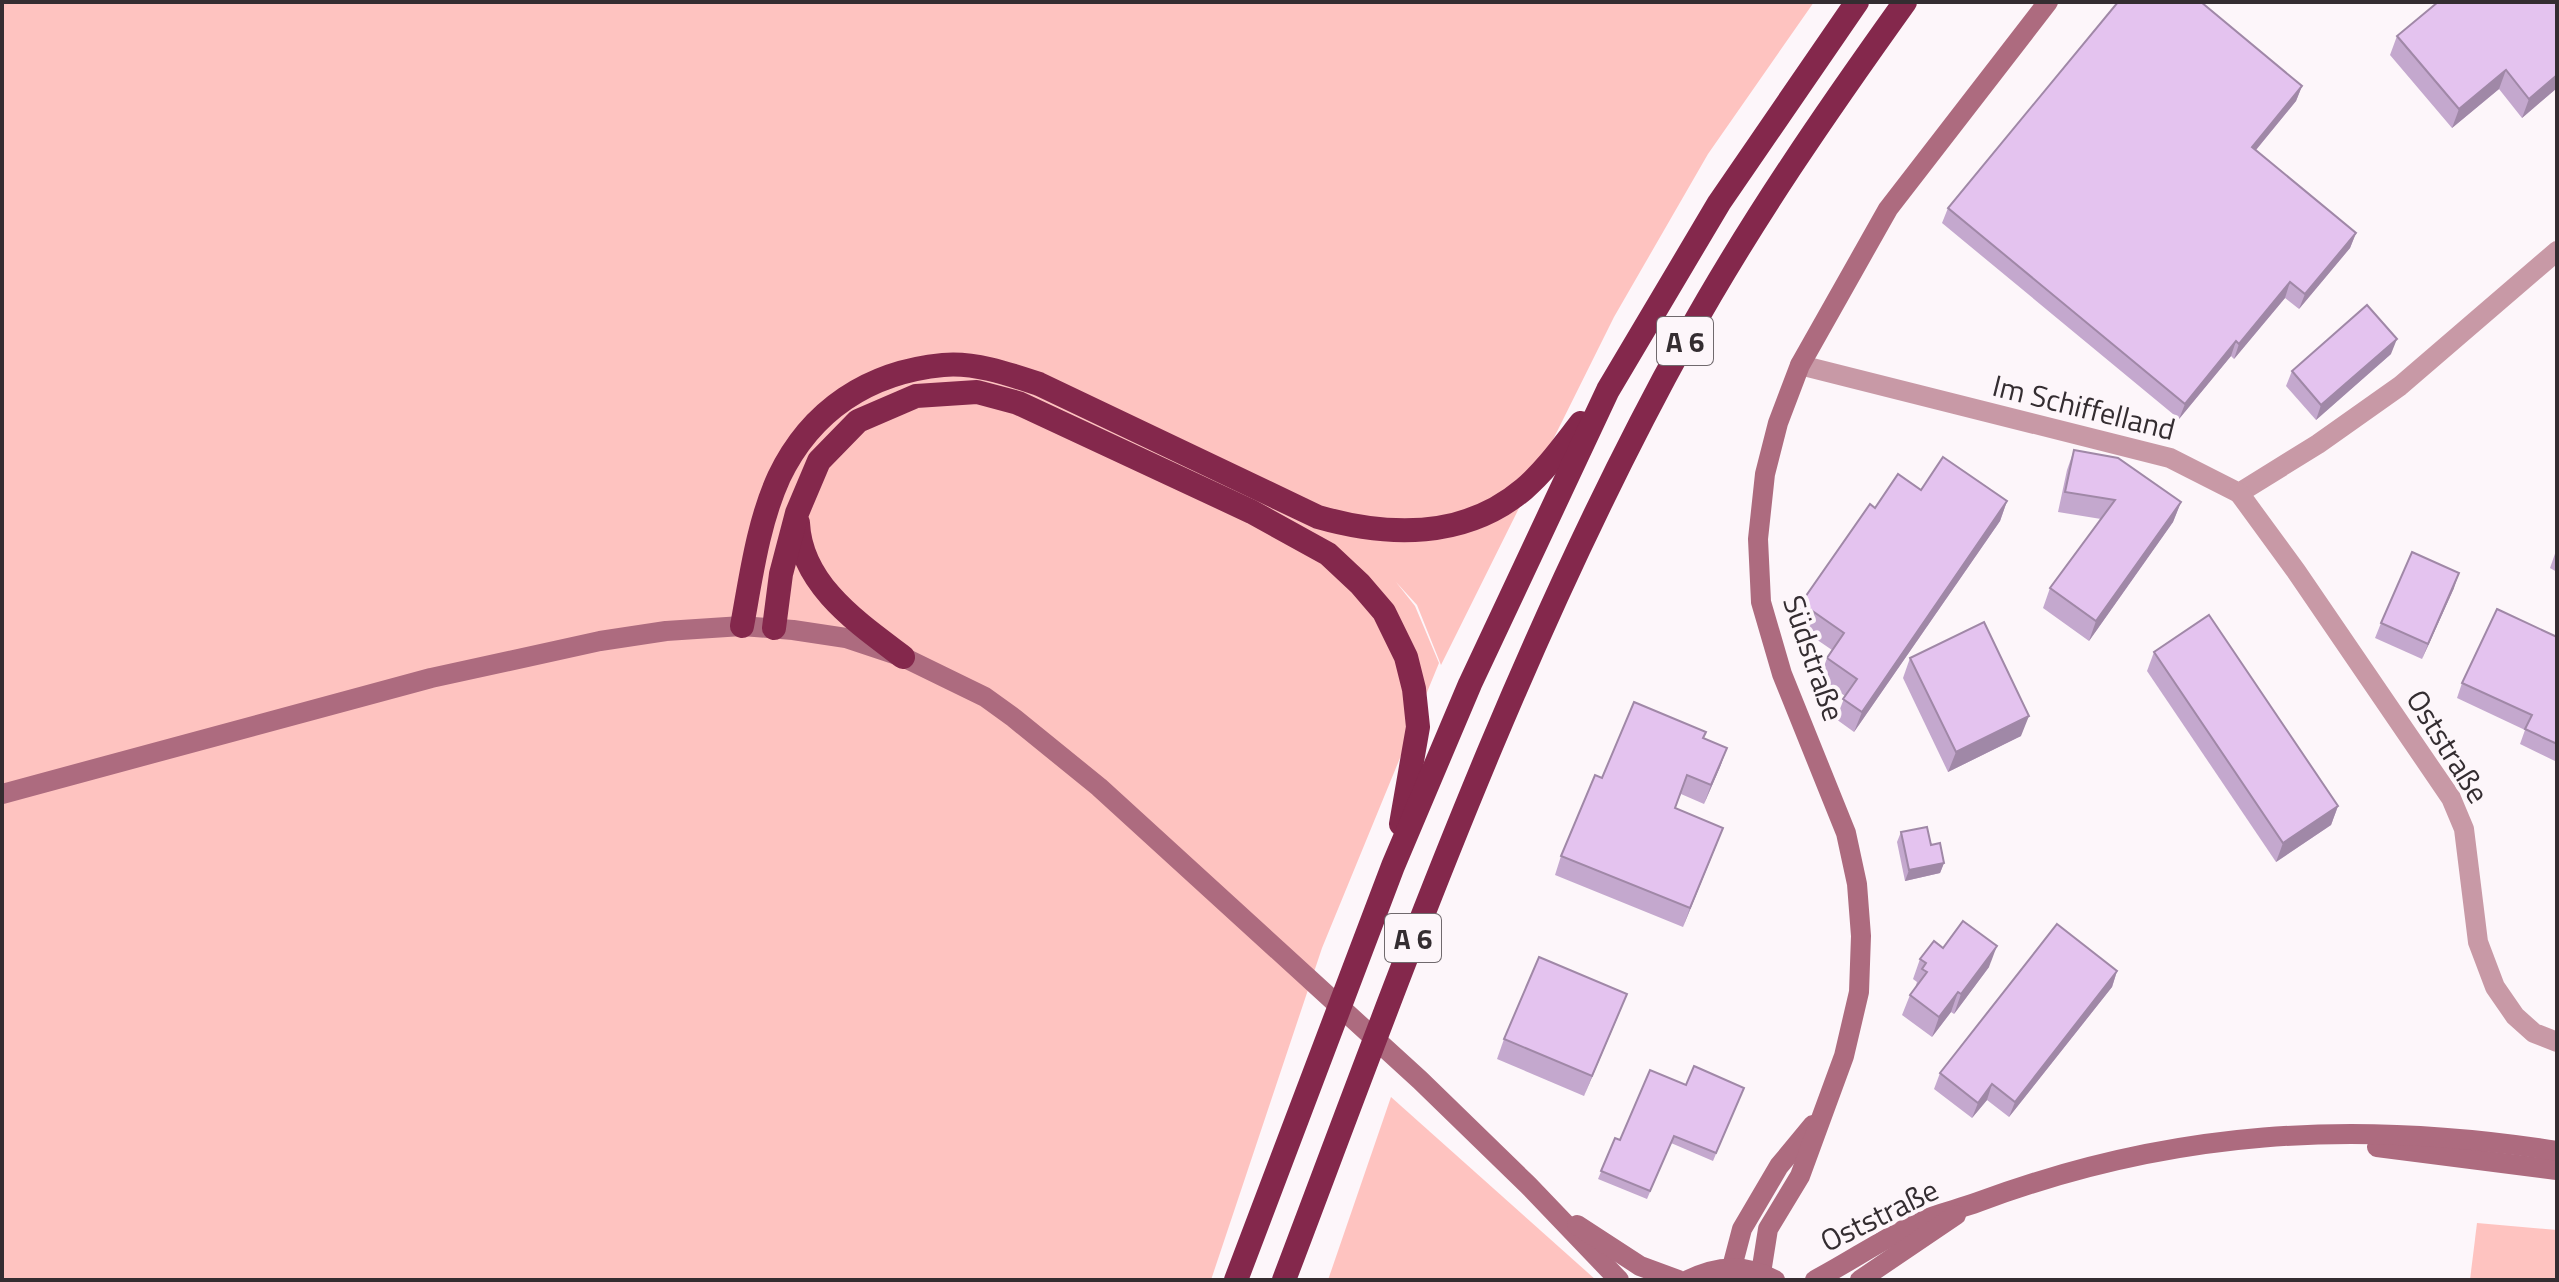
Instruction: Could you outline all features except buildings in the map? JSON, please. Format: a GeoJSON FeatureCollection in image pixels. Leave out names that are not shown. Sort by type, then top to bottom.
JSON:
{"type":"FeatureCollection","features":[{"type":"Feature","properties":{"kind":"highway","name":"A 6"},"geometry":{"type":"LineString","coordinates":[[1236,1280],[1393,866],[1470,684],[1608,390],[1719,203],[1857,2]]}},
{"type":"Feature","properties":{"kind":"highway","name":"A 6"},"geometry":{"type":"LineString","coordinates":[[1284,1280],[1427,900],[1507,705],[1641,424],[1687,337],[1751,229],[1815,127],[1905,2]]}},
{"type":"Feature","properties":{"kind":"highway"},"geometry":{"type":"LineString","coordinates":[[742,626],[763,527],[778,480],[799,441],[839,400],[886,376],[945,364],[1000,371],[1039,384],[1318,517],[1356,528],[1418,531],[1455,525],[1523,490],[1608,390]]}},
{"type":"Feature","properties":{"kind":"highway"},"geometry":{"type":"LineString","coordinates":[[774,628],[781,574],[797,513],[819,461],[858,421],[916,396],[977,392],[1018,403],[1252,512],[1328,554],[1384,612],[1406,657],[1414,689],[1418,727],[1393,866]]}},
{"type":"Feature","properties":{"kind":"highway"},"geometry":{"type":"LineString","coordinates":[[797,513],[799,536],[809,568],[816,579],[849,613],[903,657]]}},
{"type":"Feature","properties":{"kind":"highway"},"geometry":{"type":"LineString","coordinates":[[1296,1280],[1325,1174]]}},
{"type":"Feature","properties":{"kind":"main road","name":"Südstraße"},"geometry":{"type":"LineString","coordinates":[[1768,1276],[1768,1229],[1800,1176],[1838,1076],[1859,992],[1861,936],[1857,884],[1846,833],[1782,674],[1761,602],[1758,539],[1768,461],[1778,423],[1800,365],[1888,209],[2048,2]]}},
{"type":"Feature","properties":{"kind":"main road"},"geometry":{"type":"LineString","coordinates":[[2,794],[483,665],[600,641],[666,631],[742,626],[846,638],[903,657],[985,697],[1099,787],[1420,1080],[1528,1185],[1619,1280]]}},
{"type":"Feature","properties":{"kind":"main road","name":"Südstraße"},"geometry":{"type":"LineString","coordinates":[[1732,1267],[1742,1229],[1779,1166],[1821,1115]]}},
{"type":"Feature","properties":{"kind":"main road","name":"Oststraße"},"geometry":{"type":"LineString","coordinates":[[1815,1280],[1878,1242],[1924,1220],[2031,1182],[2096,1163],[2165,1148],[2257,1136],[2320,1133],[2485,1140],[2557,1151]]}},
{"type":"Feature","properties":{"kind":"main road","name":"Oststraße"},"geometry":{"type":"LineString","coordinates":[[2257,1136],[2466,1157],[2557,1170]]}},
{"type":"Feature","properties":{"kind":"main road"},"geometry":{"type":"LineString","coordinates":[[1528,1185],[1578,1226],[1628,1258],[1664,1277],[1678,1280]]}},
{"type":"Feature","properties":{"kind":"main road","name":"Oststraße"},"geometry":{"type":"LineString","coordinates":[[1860,1280],[1934,1233],[1969,1205]]}},
{"type":"Feature","properties":{"kind":"main road"},"geometry":{"type":"LineString","coordinates":[[1688,1280],[1707,1271],[1732,1267],[1768,1276]]}},
{"type":"Feature","properties":{"kind":"street"},"geometry":{"type":"LineString","coordinates":[[2239,493],[2318,444],[2400,386],[2557,251]]}},
{"type":"Feature","properties":{"kind":"street","name":"Im Schiffelland"},"geometry":{"type":"LineString","coordinates":[[1800,365],[2170,458],[2239,493]]}},
{"type":"Feature","properties":{"kind":"street","name":"Oststraße"},"geometry":{"type":"LineString","coordinates":[[2239,493],[2451,798],[2464,829],[2478,942],[2495,987],[2515,1016],[2534,1033],[2557,1042]]}},
{"type":"Feature","properties":{"kind":"shaded area"},"geometry":{"type":"Polygon","coordinates":[[[2,2],[1814,2],[1708,154],[1614,317],[1441,665],[1417,605],[1396,582],[1415,606],[1439,663],[1322,948],[1211,1280],[2,1280],[2,2]]]}},
{"type":"Feature","properties":{"kind":"shaded area"},"geometry":{"type":"Polygon","coordinates":[[[1391,1097],[1596,1280],[1328,1280],[1391,1097]]]}},
{"type":"Feature","properties":{"kind":"shaded area"},"geometry":{"type":"Polygon","coordinates":[[[2477,1223],[2557,1230],[2557,1280],[2470,1280],[2477,1223]]]}}]}
